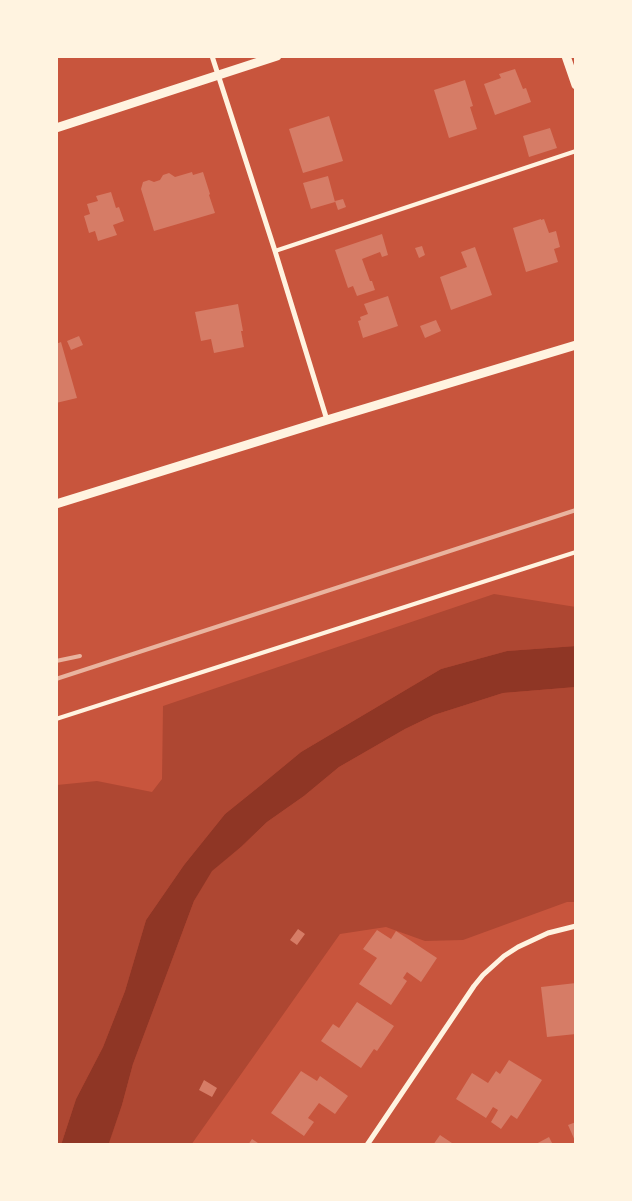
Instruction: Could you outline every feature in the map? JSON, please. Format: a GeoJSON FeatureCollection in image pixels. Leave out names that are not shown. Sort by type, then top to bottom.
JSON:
{"type":"FeatureCollection","features":[{"type":"Feature","properties":{"kind":"street"},"geometry":{"type":"LineString","coordinates":[[212,56],[275,250],[327,420]]}},
{"type":"Feature","properties":{"kind":"street"},"geometry":{"type":"LineString","coordinates":[[56,128],[278,56]]}},
{"type":"Feature","properties":{"kind":"street"},"geometry":{"type":"LineString","coordinates":[[566,56],[576,85]]}},
{"type":"Feature","properties":{"kind":"street"},"geometry":{"type":"LineString","coordinates":[[56,504],[576,345]]}},
{"type":"Feature","properties":{"kind":"street"},"geometry":{"type":"LineString","coordinates":[[367,1145],[483,975],[504,956],[518,947],[548,933],[576,926]]}},
{"type":"Feature","properties":{"kind":"lane"},"geometry":{"type":"LineString","coordinates":[[275,250],[576,151]]}},
{"type":"Feature","properties":{"kind":"lane"},"geometry":{"type":"LineString","coordinates":[[56,719],[576,552]]}},
{"type":"Feature","properties":{"kind":"shaded area"},"geometry":{"type":"Polygon","coordinates":[[[494,594],[576,607],[576,646],[507,651],[441,669],[301,752],[225,814],[184,865],[146,920],[125,991],[103,1047],[76,1099],[61,1145],[56,1145],[57,785],[97,781],[152,792],[162,779],[163,706],[494,594]]]}},
{"type":"Feature","properties":{"kind":"shaded area"},"geometry":{"type":"Polygon","coordinates":[[[576,646],[576,687],[503,693],[434,715],[405,729],[339,767],[304,796],[267,822],[212,871],[194,901],[133,1064],[122,1105],[108,1145],[61,1145],[76,1099],[103,1047],[125,991],[146,920],[184,865],[225,814],[301,752],[441,669],[507,651],[576,646]]]}},
{"type":"Feature","properties":{"kind":"shaded area"},"geometry":{"type":"Polygon","coordinates":[[[576,687],[576,902],[567,902],[463,940],[425,941],[386,927],[340,934],[191,1145],[108,1145],[122,1105],[133,1064],[194,901],[211,871],[241,847],[267,822],[304,796],[339,767],[405,729],[434,715],[503,693],[576,687]]]}},
{"type":"Feature","properties":{"kind":"building"},"geometry":{"type":"Polygon","coordinates":[[[515,69],[523,89],[526,88],[531,102],[495,115],[484,84],[501,78],[499,74],[515,69]]]}},
{"type":"Feature","properties":{"kind":"building"},"geometry":{"type":"Polygon","coordinates":[[[465,80],[473,106],[470,107],[477,129],[449,138],[434,90],[465,80]]]}},
{"type":"Feature","properties":{"kind":"building"},"geometry":{"type":"Polygon","coordinates":[[[329,116],[343,161],[303,173],[289,129],[329,116]]]}},
{"type":"Feature","properties":{"kind":"building"},"geometry":{"type":"Polygon","coordinates":[[[550,128],[557,148],[529,157],[523,136],[550,128]]]}},
{"type":"Feature","properties":{"kind":"building"},"geometry":{"type":"Polygon","coordinates":[[[192,172],[193,175],[203,172],[215,213],[154,231],[141,189],[143,182],[160,180],[163,175],[169,173],[175,177],[192,172]]]}},
{"type":"Feature","properties":{"kind":"building"},"geometry":{"type":"Polygon","coordinates":[[[328,176],[335,202],[311,209],[303,183],[328,176]]]}},
{"type":"Feature","properties":{"kind":"building"},"geometry":{"type":"Polygon","coordinates":[[[111,192],[116,208],[119,207],[124,221],[113,225],[117,235],[98,241],[95,231],[89,233],[84,216],[90,214],[87,204],[98,201],[96,196],[111,192]]]}},
{"type":"Feature","properties":{"kind":"building"},"geometry":{"type":"Polygon","coordinates":[[[343,199],[346,207],[338,210],[335,201],[343,199]]]}},
{"type":"Feature","properties":{"kind":"building"},"geometry":{"type":"Polygon","coordinates":[[[544,219],[549,233],[556,231],[560,247],[554,249],[558,262],[526,272],[513,228],[544,219]]]}},
{"type":"Feature","properties":{"kind":"building"},"geometry":{"type":"Polygon","coordinates":[[[382,234],[388,255],[382,257],[380,252],[362,259],[375,290],[357,296],[353,286],[348,288],[335,250],[382,234]]]}},
{"type":"Feature","properties":{"kind":"building"},"geometry":{"type":"Polygon","coordinates":[[[422,246],[425,255],[419,258],[415,248],[422,246]]]}},
{"type":"Feature","properties":{"kind":"building"},"geometry":{"type":"Polygon","coordinates":[[[475,247],[492,295],[451,310],[440,277],[467,267],[461,252],[475,247]]]}},
{"type":"Feature","properties":{"kind":"building"},"geometry":{"type":"Polygon","coordinates":[[[388,296],[398,326],[363,338],[358,321],[361,320],[360,317],[368,314],[364,304],[388,296]]]}},
{"type":"Feature","properties":{"kind":"building"},"geometry":{"type":"Polygon","coordinates":[[[238,304],[244,347],[214,353],[211,339],[201,341],[195,312],[238,304]]]}},
{"type":"Feature","properties":{"kind":"building"},"geometry":{"type":"Polygon","coordinates":[[[436,320],[441,331],[425,338],[420,326],[436,320]]]}},
{"type":"Feature","properties":{"kind":"building"},"geometry":{"type":"Polygon","coordinates":[[[79,336],[83,345],[71,350],[67,341],[79,336]]]}},
{"type":"Feature","properties":{"kind":"building"},"geometry":{"type":"Polygon","coordinates":[[[61,342],[77,398],[56,403],[56,344],[61,342]]]}},
{"type":"Feature","properties":{"kind":"building"},"geometry":{"type":"Polygon","coordinates":[[[298,929],[305,934],[297,945],[290,940],[298,929]]]}},
{"type":"Feature","properties":{"kind":"building"},"geometry":{"type":"Polygon","coordinates":[[[377,930],[391,939],[396,931],[437,958],[421,982],[407,972],[403,978],[407,981],[391,1005],[359,984],[377,958],[363,949],[377,930]]]}},
{"type":"Feature","properties":{"kind":"building"},"geometry":{"type":"Polygon","coordinates":[[[576,983],[576,1034],[547,1037],[541,987],[576,983]]]}},
{"type":"Feature","properties":{"kind":"building"},"geometry":{"type":"Polygon","coordinates":[[[357,1002],[394,1026],[377,1051],[374,1049],[361,1068],[321,1041],[333,1024],[339,1028],[357,1002]]]}},
{"type":"Feature","properties":{"kind":"building"},"geometry":{"type":"Polygon","coordinates":[[[509,1060],[542,1080],[517,1119],[511,1115],[501,1129],[491,1122],[498,1110],[493,1107],[486,1118],[456,1099],[472,1073],[488,1083],[496,1071],[500,1074],[509,1060]]]}},
{"type":"Feature","properties":{"kind":"building"},"geometry":{"type":"Polygon","coordinates":[[[301,1071],[317,1081],[320,1076],[348,1096],[335,1114],[319,1103],[308,1118],[314,1122],[304,1136],[271,1113],[301,1071]]]}},
{"type":"Feature","properties":{"kind":"building"},"geometry":{"type":"Polygon","coordinates":[[[204,1080],[217,1088],[212,1097],[199,1090],[204,1080]]]}},
{"type":"Feature","properties":{"kind":"building"},"geometry":{"type":"Polygon","coordinates":[[[576,1122],[576,1143],[568,1125],[576,1122]]]}},
{"type":"Feature","properties":{"kind":"building"},"geometry":{"type":"Polygon","coordinates":[[[440,1135],[455,1145],[433,1145],[440,1135]]]}},
{"type":"Feature","properties":{"kind":"building"},"geometry":{"type":"Polygon","coordinates":[[[549,1137],[553,1145],[534,1145],[549,1137]]]}},
{"type":"Feature","properties":{"kind":"building"},"geometry":{"type":"Polygon","coordinates":[[[252,1139],[261,1145],[248,1145],[252,1139]]]}},
{"type":"Feature","properties":{"kind":"railway"},"geometry":{"type":"LineString","coordinates":[[56,679],[576,510]]}},
{"type":"Feature","properties":{"kind":"railway"},"geometry":{"type":"LineString","coordinates":[[56,661],[80,656]]}}]}
